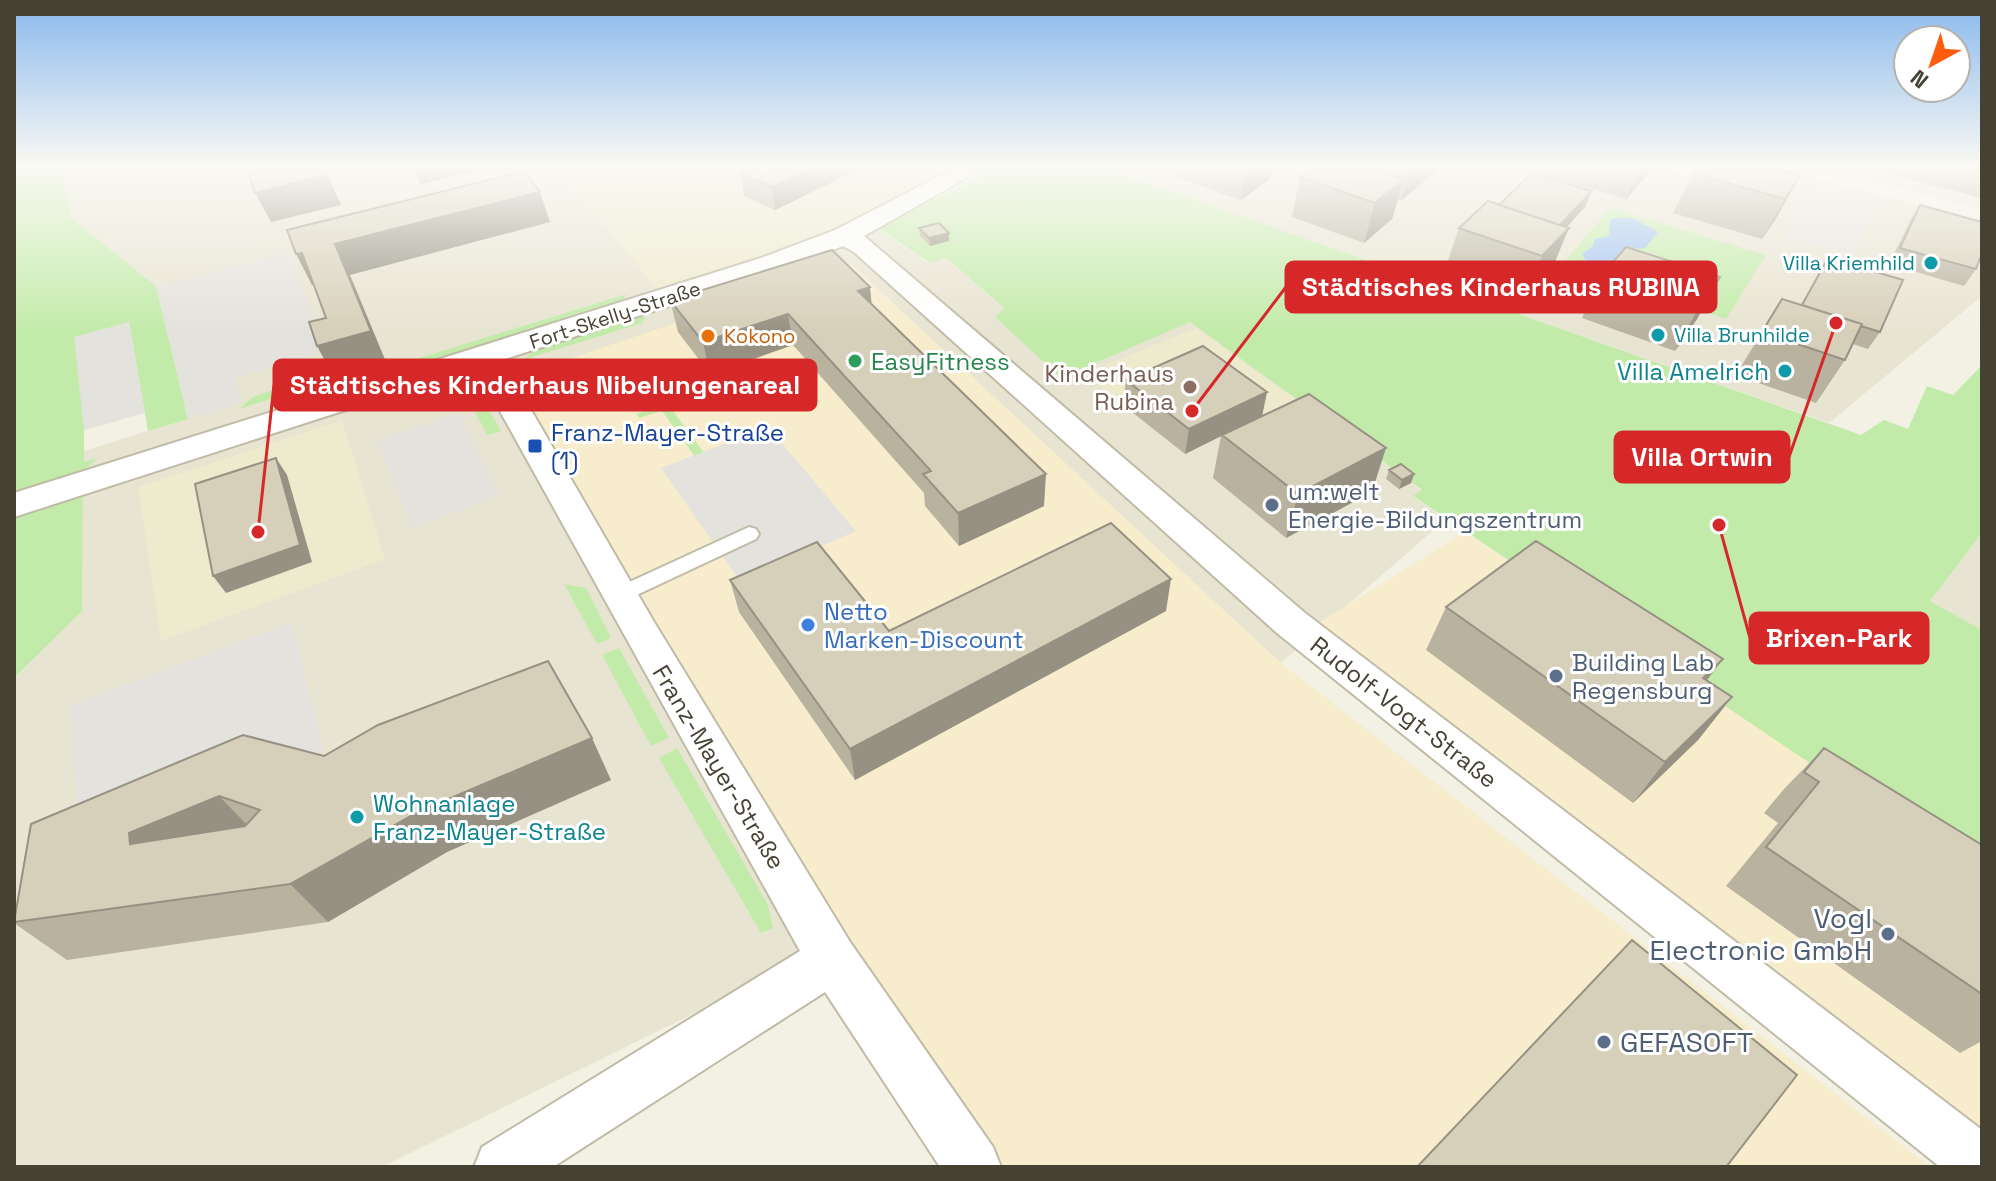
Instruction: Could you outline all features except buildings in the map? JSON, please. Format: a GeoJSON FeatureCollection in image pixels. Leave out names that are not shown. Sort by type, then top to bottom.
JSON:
{"type":"FeatureCollection","features":[{"type":"Feature","properties":{"kind":"street","name":"Fort-Skelly-Straße"},"geometry":{"type":"LineString","coordinates":[[14,505],[758,269],[844,236],[870,222]]}},
{"type":"Feature","properties":{"kind":"street","name":"Rudolf-Vogt-Straße"},"geometry":{"type":"LineString","coordinates":[[844,236],[863,246],[1291,623],[1982,1165]]}},
{"type":"Feature","properties":{"kind":"street","name":"Franz-Mayer-Straße"},"geometry":{"type":"LineString","coordinates":[[484,356],[619,595],[832,959],[973,1167]]}},
{"type":"Feature","properties":{"kind":"street"},"geometry":{"type":"LineString","coordinates":[[502,1167],[832,959]]}},
{"type":"Feature","properties":{"kind":"lane"},"geometry":{"type":"LineString","coordinates":[[619,595],[749,534]]}},
{"type":"Feature","properties":{"kind":"shaded area"},"geometry":{"type":"Polygon","coordinates":[[[76,222],[602,222],[660,292],[791,248],[854,222],[867,222],[929,263],[946,258],[1004,309],[996,316],[1061,378],[1190,322],[1422,491],[1414,497],[1446,519],[1281,663],[839,942],[382,1167],[14,1167],[14,678],[82,611],[81,452],[188,418],[156,286],[76,222]]]}},
{"type":"Feature","properties":{"kind":"shaded area"},"geometry":{"type":"Polygon","coordinates":[[[602,222],[854,222],[791,248],[660,292],[602,222]]]}},
{"type":"Feature","properties":{"kind":"shaded area"},"geometry":{"type":"Polygon","coordinates":[[[1259,222],[1982,222],[1982,296],[1829,423],[1259,222]]]}},
{"type":"Feature","properties":{"kind":"shaded area"},"geometry":{"type":"Polygon","coordinates":[[[1792,222],[1868,222],[1850,256],[1783,236],[1792,222]]]}},
{"type":"Feature","properties":{"kind":"shaded area"},"geometry":{"type":"Polygon","coordinates":[[[289,252],[327,351],[235,378],[242,403],[188,419],[156,286],[289,252]]]}},
{"type":"Feature","properties":{"kind":"shaded area"},"geometry":{"type":"Polygon","coordinates":[[[851,264],[1281,663],[1930,1167],[986,1167],[506,380],[851,264]]]}},
{"type":"Feature","properties":{"kind":"shaded area"},"geometry":{"type":"Polygon","coordinates":[[[129,322],[145,413],[84,430],[74,337],[129,322]]]}},
{"type":"Feature","properties":{"kind":"shaded area","name":"Kinderhaus Rubina"},"geometry":{"type":"Polygon","coordinates":[[[1196,328],[1297,401],[1185,454],[1084,374],[1196,328]]]}},
{"type":"Feature","properties":{"kind":"shaded area"},"geometry":{"type":"Polygon","coordinates":[[[459,413],[500,496],[412,528],[377,440],[459,413]]]}},
{"type":"Feature","properties":{"kind":"shaded area"},"geometry":{"type":"Polygon","coordinates":[[[342,420],[385,559],[161,641],[138,487],[342,420]]]}},
{"type":"Feature","properties":{"kind":"shaded area"},"geometry":{"type":"Polygon","coordinates":[[[768,427],[856,531],[740,581],[661,468],[768,427]]]}},
{"type":"Feature","properties":{"kind":"shaded area"},"geometry":{"type":"Polygon","coordinates":[[[1465,532],[1982,878],[1982,1131],[1317,624],[1465,532]]]}},
{"type":"Feature","properties":{"kind":"shaded area"},"geometry":{"type":"Polygon","coordinates":[[[1982,533],[1982,630],[1930,601],[1982,533]]]}},
{"type":"Feature","properties":{"kind":"shaded area"},"geometry":{"type":"Polygon","coordinates":[[[292,623],[324,751],[80,852],[70,705],[292,623]]]}},
{"type":"Feature","properties":{"kind":"green space"},"geometry":{"type":"Polygon","coordinates":[[[14,222],[76,222],[156,286],[188,419],[148,431],[129,322],[84,430],[84,462],[98,458],[83,471],[82,611],[14,678],[14,222]]]}},
{"type":"Feature","properties":{"kind":"green space"},"geometry":{"type":"Polygon","coordinates":[[[892,222],[1259,222],[1861,435],[1884,420],[1908,429],[1927,386],[1953,395],[1982,365],[1982,533],[1930,601],[1982,630],[1982,879],[1413,496],[1422,490],[1190,322],[1061,378],[995,317],[1004,308],[946,258],[930,263],[879,229],[892,222]]]}},
{"type":"Feature","properties":{"kind":"green space"},"geometry":{"type":"Polygon","coordinates":[[[1598,222],[1657,222],[1766,255],[1726,319],[1562,264],[1598,222]]]}},
{"type":"Feature","properties":{"kind":"green space"},"geometry":{"type":"Polygon","coordinates":[[[627,294],[619,304],[397,372],[397,365],[627,294]]]}},
{"type":"Feature","properties":{"kind":"green space"},"geometry":{"type":"Polygon","coordinates":[[[643,315],[642,323],[522,360],[541,347],[643,315]]]}},
{"type":"Feature","properties":{"kind":"green space"},"geometry":{"type":"Polygon","coordinates":[[[308,377],[310,387],[239,409],[253,397],[308,377]]]}},
{"type":"Feature","properties":{"kind":"green space"},"geometry":{"type":"Polygon","coordinates":[[[474,384],[501,431],[487,435],[463,388],[474,384]]]}},
{"type":"Feature","properties":{"kind":"green space"},"geometry":{"type":"Polygon","coordinates":[[[667,403],[728,485],[718,489],[662,411],[639,418],[636,414],[667,403]]]}},
{"type":"Feature","properties":{"kind":"green space"},"geometry":{"type":"Polygon","coordinates":[[[564,584],[586,588],[611,638],[597,644],[564,584]]]}},
{"type":"Feature","properties":{"kind":"green space"},"geometry":{"type":"Polygon","coordinates":[[[619,648],[669,738],[651,746],[602,655],[619,648]]]}},
{"type":"Feature","properties":{"kind":"green space"},"geometry":{"type":"Polygon","coordinates":[[[677,748],[768,905],[773,928],[761,933],[659,758],[677,748]]]}},
{"type":"Feature","properties":{"kind":"water"},"geometry":{"type":"Polygon","coordinates":[[[1610,222],[1640,222],[1658,232],[1645,248],[1632,249],[1607,272],[1588,265],[1582,254],[1593,246],[1595,239],[1609,236],[1610,222]]]}},
{"type":"Feature","properties":{"kind":"place","name":"Villa Kriemhild"},"geometry":{"type":"Point","coordinates":[1931,263]}},
{"type":"Feature","properties":{"kind":"place","name":"Villa Ortwin"},"geometry":{"type":"Point","coordinates":[1836,323]}},
{"type":"Feature","properties":{"kind":"place","name":"Villa Brunhilde"},"geometry":{"type":"Point","coordinates":[1658,335]}},
{"type":"Feature","properties":{"kind":"place","name":"Kokono"},"geometry":{"type":"Point","coordinates":[708,336]}},
{"type":"Feature","properties":{"kind":"place","name":"EasyFitness"},"geometry":{"type":"Point","coordinates":[855,361]}},
{"type":"Feature","properties":{"kind":"place","name":"Villa Amelrich"},"geometry":{"type":"Point","coordinates":[1785,371]}},
{"type":"Feature","properties":{"kind":"place","name":"Kinderhaus Rubina"},"geometry":{"type":"Point","coordinates":[1190,387]}},
{"type":"Feature","properties":{"kind":"place","name":"Städtisches Kinderhaus RUBINA"},"geometry":{"type":"Point","coordinates":[1192,411]}},
{"type":"Feature","properties":{"kind":"place","name":"Franz-Mayer-Straße (1)"},"geometry":{"type":"Point","coordinates":[535,446]}},
{"type":"Feature","properties":{"kind":"place","name":"um:welt Energie-Bildungszentrum"},"geometry":{"type":"Point","coordinates":[1272,505]}},
{"type":"Feature","properties":{"kind":"place","name":"Brixen-Park"},"geometry":{"type":"Point","coordinates":[1719,525]}},
{"type":"Feature","properties":{"kind":"place","name":"Städtisches Kinderhaus Nibelungenareal"},"geometry":{"type":"Point","coordinates":[258,532]}},
{"type":"Feature","properties":{"kind":"place","name":"Netto Marken-Discount"},"geometry":{"type":"Point","coordinates":[808,625]}},
{"type":"Feature","properties":{"kind":"place","name":"Building Lab Regensburg"},"geometry":{"type":"Point","coordinates":[1556,676]}},
{"type":"Feature","properties":{"kind":"place","name":"Wohnanlage Franz-Mayer-Straße"},"geometry":{"type":"Point","coordinates":[357,817]}},
{"type":"Feature","properties":{"kind":"place","name":"Vogl Electronic GmbH"},"geometry":{"type":"Point","coordinates":[1888,934]}},
{"type":"Feature","properties":{"kind":"place","name":"GEFASOFT"},"geometry":{"type":"Point","coordinates":[1604,1042]}}]}
